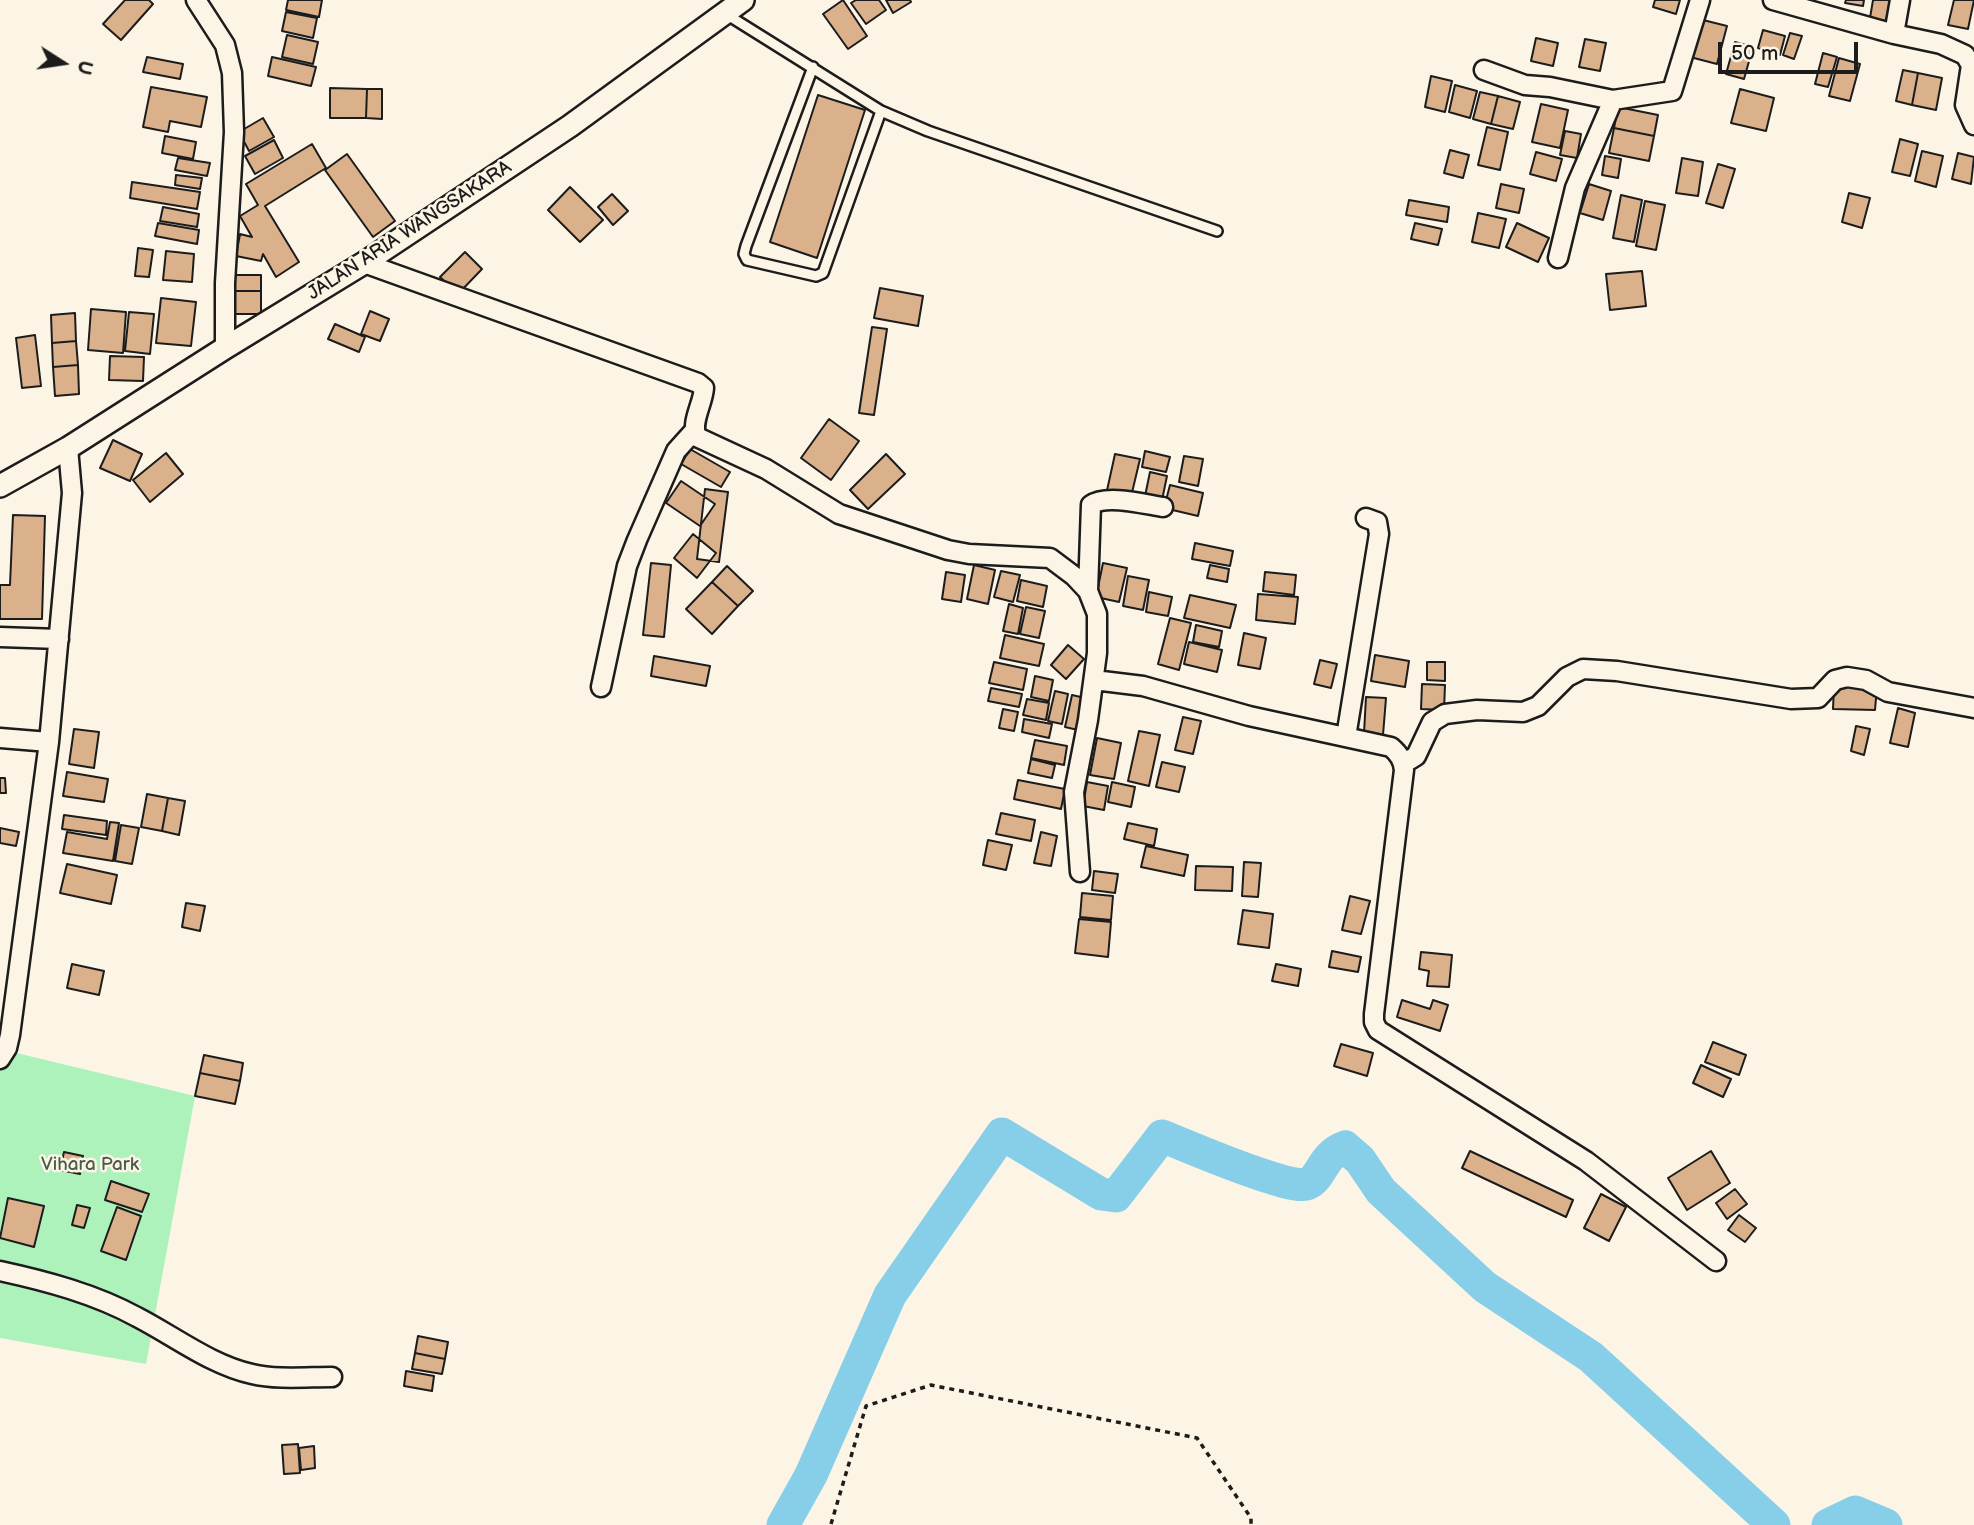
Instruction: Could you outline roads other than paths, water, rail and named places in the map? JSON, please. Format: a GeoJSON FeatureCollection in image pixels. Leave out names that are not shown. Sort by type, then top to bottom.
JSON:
{"type":"FeatureCollection","features":[{"type":"Feature","properties":{"kind":"street"},"geometry":{"type":"LineString","coordinates":[[197,0],[225,45],[232,74],[234,132],[225,283],[225,348]]}},
{"type":"Feature","properties":{"kind":"street","name":"JALAN ARIA WANGSAKARA"},"geometry":{"type":"LineString","coordinates":[[0,486],[68,447],[364,263],[570,126],[743,0]]}},
{"type":"Feature","properties":{"kind":"street"},"geometry":{"type":"LineString","coordinates":[[1484,70],[1525,85],[1550,87],[1613,100],[1672,91],[1700,0]]}},
{"type":"Feature","properties":{"kind":"street"},"geometry":{"type":"LineString","coordinates":[[1773,0],[1894,34],[1941,44],[1965,55],[1971,65],[1965,106],[1974,125]]}},
{"type":"Feature","properties":{"kind":"street"},"geometry":{"type":"LineString","coordinates":[[1894,34],[1900,0]]}},
{"type":"Feature","properties":{"kind":"street"},"geometry":{"type":"LineString","coordinates":[[1558,258],[1575,188],[1613,100]]}},
{"type":"Feature","properties":{"kind":"street"},"geometry":{"type":"LineString","coordinates":[[364,263],[698,383],[704,388],[694,431],[676,451],[627,566],[601,687]]}},
{"type":"Feature","properties":{"kind":"street"},"geometry":{"type":"LineString","coordinates":[[694,431],[697,437],[766,469],[839,514],[948,550],[969,554],[1050,558],[1074,576],[1088,591],[1097,614],[1094,680],[1074,792],[1080,872]]}},
{"type":"Feature","properties":{"kind":"street"},"geometry":{"type":"LineString","coordinates":[[0,1062],[10,1035],[49,742],[72,493],[68,447]]}},
{"type":"Feature","properties":{"kind":"street"},"geometry":{"type":"LineString","coordinates":[[1088,591],[1091,505],[1097,500],[1112,500],[1163,507]]}},
{"type":"Feature","properties":{"kind":"street"},"geometry":{"type":"LineString","coordinates":[[1346,737],[1379,534],[1377,522],[1366,518]]}},
{"type":"Feature","properties":{"kind":"street"},"geometry":{"type":"LineString","coordinates":[[0,637],[59,639]]}},
{"type":"Feature","properties":{"kind":"street"},"geometry":{"type":"LineString","coordinates":[[1404,764],[1416,756],[1432,722],[1446,714],[1477,710],[1523,712],[1538,706],[1567,677],[1584,668],[1791,699],[1818,698],[1835,680],[1847,677],[1866,680],[1888,692],[1974,708]]}},
{"type":"Feature","properties":{"kind":"street"},"geometry":{"type":"LineString","coordinates":[[1094,680],[1143,686],[1249,716],[1391,747],[1397,752],[1404,764],[1374,1014],[1378,1030],[1586,1161],[1716,1261]]}},
{"type":"Feature","properties":{"kind":"street"},"geometry":{"type":"LineString","coordinates":[[0,738],[49,742]]}},
{"type":"Feature","properties":{"kind":"street"},"geometry":{"type":"LineString","coordinates":[[0,1271],[36,1279],[100,1300],[135,1315],[236,1370],[268,1376],[332,1377]]}},
{"type":"Feature","properties":{"kind":"lane"},"geometry":{"type":"LineString","coordinates":[[726,14],[881,111],[928,131],[1217,231]]}},
{"type":"Feature","properties":{"kind":"lane"},"geometry":{"type":"LineString","coordinates":[[813,67],[746,246],[744,254],[747,260],[816,276],[823,273],[881,111]]}},
{"type":"Feature","properties":{"kind":"waterway"},"geometry":{"type":"LineString","coordinates":[[783,1525],[811,1475],[890,1295],[1002,1134],[1101,1194],[1116,1196],[1162,1136],[1237,1166],[1297,1184],[1312,1181],[1331,1155],[1345,1147],[1360,1160],[1381,1191],[1485,1287],[1591,1357],[1774,1525]]}},
{"type":"Feature","properties":{"kind":"waterway"},"geometry":{"type":"LineString","coordinates":[[1828,1525],[1855,1512],[1886,1525]]}},
{"type":"Feature","properties":{"kind":"park label","name":"Vihara Park"},"geometry":{"type":"Point","coordinates":[90,1165]}}]}
